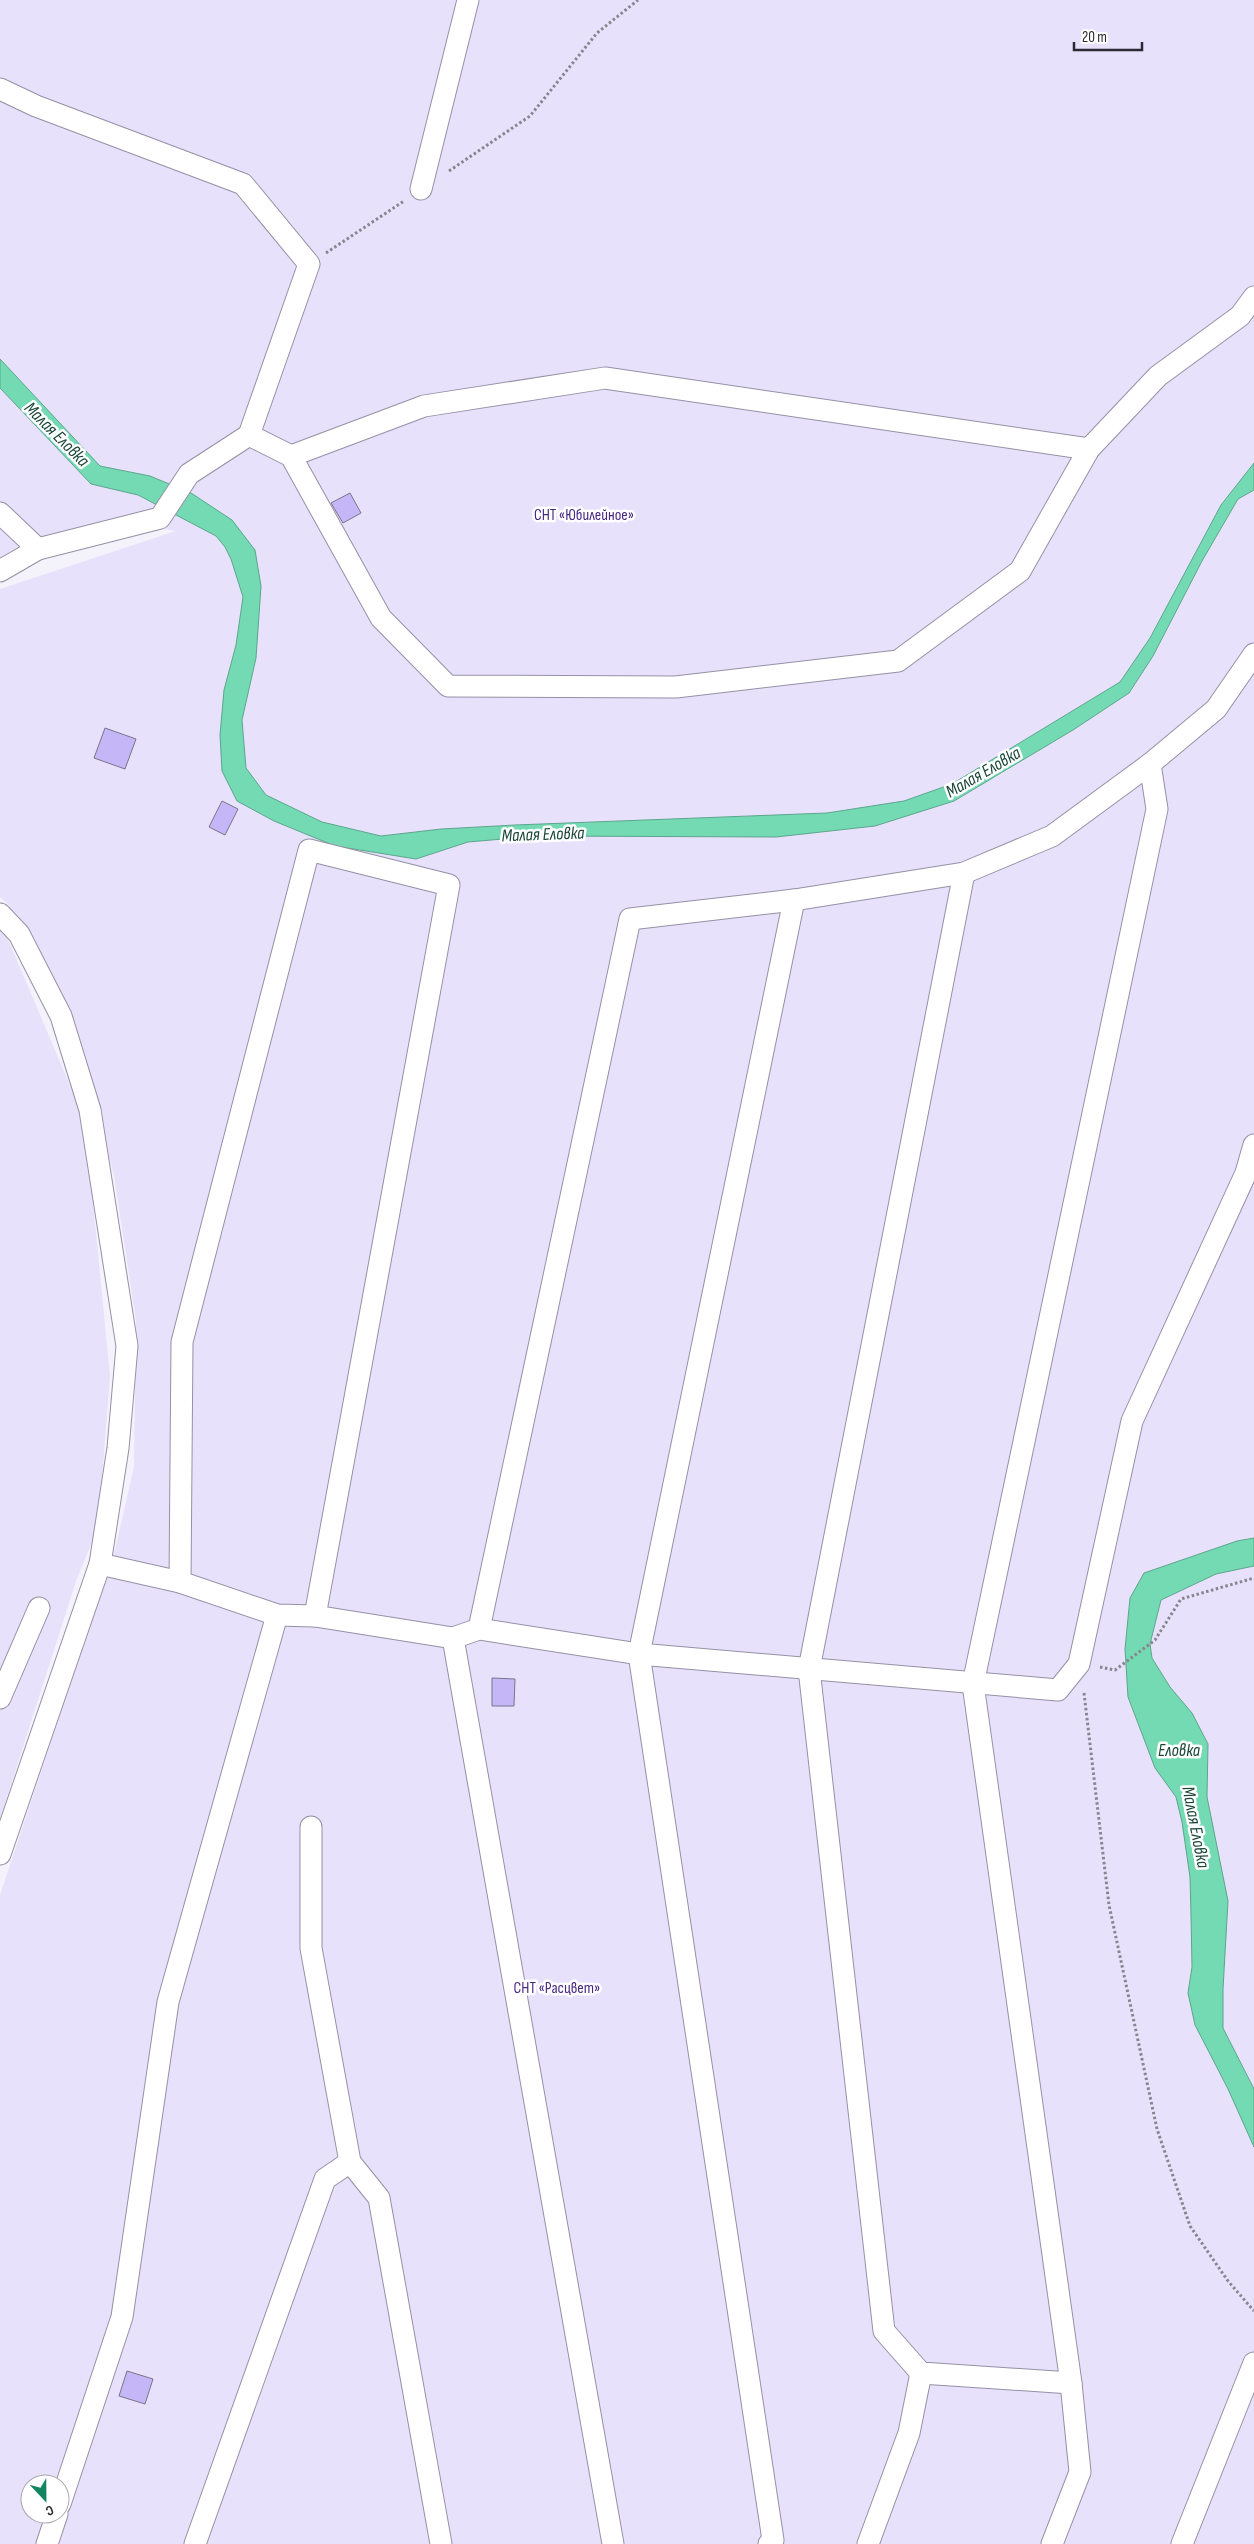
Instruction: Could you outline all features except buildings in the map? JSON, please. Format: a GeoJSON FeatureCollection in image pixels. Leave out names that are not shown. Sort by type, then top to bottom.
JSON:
{"type":"FeatureCollection","features":[{"type":"Feature","properties":{"kind":"street"},"geometry":{"type":"LineString","coordinates":[[421,189],[468,0]]}},
{"type":"Feature","properties":{"kind":"street"},"geometry":{"type":"LineString","coordinates":[[0,89],[36,106],[243,184],[309,264],[249,435],[189,474],[160,518],[38,549],[0,571]]}},
{"type":"Feature","properties":{"kind":"street"},"geometry":{"type":"LineString","coordinates":[[249,435],[291,456],[381,618],[448,686],[676,687],[898,661],[1020,572],[1088,449],[1158,376],[1240,316],[1254,296]]}},
{"type":"Feature","properties":{"kind":"street"},"geometry":{"type":"LineString","coordinates":[[291,456],[424,406],[606,378],[1088,449]]}},
{"type":"Feature","properties":{"kind":"street"},"geometry":{"type":"LineString","coordinates":[[0,513],[38,549]]}},
{"type":"Feature","properties":{"kind":"street"},"geometry":{"type":"LineString","coordinates":[[479,1629],[630,919],[794,900],[964,873],[1052,836],[1150,764],[1216,708],[1254,654]]}},
{"type":"Feature","properties":{"kind":"street"},"geometry":{"type":"LineString","coordinates":[[1052,2544],[1080,2472],[1070,2382],[973,1684],[1157,809],[1150,764]]}},
{"type":"Feature","properties":{"kind":"street"},"geometry":{"type":"LineString","coordinates":[[180,1582],[182,1342],[309,850],[450,885],[315,1616]]}},
{"type":"Feature","properties":{"kind":"street"},"geometry":{"type":"LineString","coordinates":[[964,873],[810,1669],[884,2331],[921,2373],[1070,2382]]}},
{"type":"Feature","properties":{"kind":"street"},"geometry":{"type":"LineString","coordinates":[[769,2544],[772,2540],[639,1654],[794,900]]}},
{"type":"Feature","properties":{"kind":"street"},"geometry":{"type":"LineString","coordinates":[[0,914],[19,934],[61,1016],[90,1110],[127,1346],[118,1448],[100,1564],[0,1854]]}},
{"type":"Feature","properties":{"kind":"street"},"geometry":{"type":"LineString","coordinates":[[100,1564],[180,1582],[277,1615],[315,1616],[453,1638],[479,1629],[639,1654],[1058,1690],[1079,1664],[1132,1421],[1246,1173],[1254,1145]]}},
{"type":"Feature","properties":{"kind":"street"},"geometry":{"type":"LineString","coordinates":[[0,1698],[39,1608]]}},
{"type":"Feature","properties":{"kind":"street"},"geometry":{"type":"LineString","coordinates":[[70,2474],[122,2317],[168,2002],[277,1615]]}},
{"type":"Feature","properties":{"kind":"street"},"geometry":{"type":"LineString","coordinates":[[453,1638],[613,2544]]}},
{"type":"Feature","properties":{"kind":"street"},"geometry":{"type":"LineString","coordinates":[[311,1828],[311,1948],[350,2162],[378,2198],[442,2544]]}},
{"type":"Feature","properties":{"kind":"street"},"geometry":{"type":"LineString","coordinates":[[195,2544],[325,2179],[350,2162]]}},
{"type":"Feature","properties":{"kind":"street"},"geometry":{"type":"LineString","coordinates":[[1182,2544],[1254,2363]]}},
{"type":"Feature","properties":{"kind":"street"},"geometry":{"type":"LineString","coordinates":[[868,2544],[909,2433],[921,2373]]}},
{"type":"Feature","properties":{"kind":"street"},"geometry":{"type":"LineString","coordinates":[[47,2544],[54,2524]]}},
{"type":"Feature","properties":{"kind":"path"},"geometry":{"type":"LineString","coordinates":[[309,264],[530,116],[597,33],[638,0]]}},
{"type":"Feature","properties":{"kind":"path"},"geometry":{"type":"LineString","coordinates":[[1115,1670],[1155,1640],[1181,1599],[1254,1578]]}},
{"type":"Feature","properties":{"kind":"path"},"geometry":{"type":"LineString","coordinates":[[1079,1664],[1086,1701],[1109,1905],[1157,2129],[1190,2226],[1228,2281],[1254,2311]]}},
{"type":"Feature","properties":{"kind":"green space","name":"СНТ «Юбилейное»"},"geometry":{"type":"Polygon","coordinates":[[[0,0],[1254,0],[1254,463],[1221,505],[1150,638],[1120,682],[952,784],[904,801],[827,813],[515,825],[441,829],[381,836],[322,822],[266,795],[246,768],[242,720],[256,658],[255,550],[150,476],[100,466],[0,359],[0,0]]]}},
{"type":"Feature","properties":{"kind":"green space","name":"СНТ «Расцвет»"},"geometry":{"type":"Polygon","coordinates":[[[0,388],[91,484],[138,495],[216,536],[225,547],[231,559],[243,597],[236,645],[224,690],[237,800],[274,821],[335,846],[416,859],[468,842],[538,836],[776,837],[995,778],[1129,693],[1153,656],[1202,561],[1238,499],[1254,490],[1254,1538],[1237,1541],[1144,1573],[1149,1748],[1155,1768],[1176,1797],[1182,1822],[1190,1877],[1192,1967],[1188,1993],[1254,2147],[1254,2544],[0,2544],[0,1895],[115,1550],[134,1467],[136,1321],[114,1175],[69,1013],[9,905],[0,897],[0,589],[176,531],[113,520],[46,535],[0,562],[0,388]]]}},
{"type":"Feature","properties":{"kind":"green space"},"geometry":{"type":"Polygon","coordinates":[[[0,928],[7,937],[85,1121],[110,1376],[98,1528],[77,1578],[0,1819],[0,928]]]}},
{"type":"Feature","properties":{"kind":"green space"},"geometry":{"type":"Polygon","coordinates":[[[1254,1566],[1254,2089],[1223,2028],[1223,1989],[1228,1901],[1207,1797],[1208,1744],[1192,1713],[1170,1687],[1152,1658],[1150,1645],[1161,1600],[1216,1574],[1254,1566]]]}},
{"type":"Feature","properties":{"kind":"water","name":"Малая Еловка"},"geometry":{"type":"Polygon","coordinates":[[[0,359],[100,466],[150,476],[191,493],[232,520],[255,550],[261,586],[256,658],[242,720],[246,768],[266,795],[322,822],[381,836],[441,829],[515,825],[827,813],[904,801],[952,784],[1120,682],[1150,638],[1221,505],[1254,463],[1254,490],[1238,499],[1202,561],[1153,656],[1129,693],[1073,730],[954,801],[875,826],[776,837],[538,836],[468,842],[416,859],[335,846],[274,821],[237,801],[222,771],[220,735],[224,690],[236,645],[243,597],[231,559],[225,547],[216,536],[138,495],[91,484],[0,388],[0,359]]]}},
{"type":"Feature","properties":{"kind":"water","name":"Еловка"},"geometry":{"type":"Polygon","coordinates":[[[1254,1538],[1254,1566],[1216,1574],[1161,1600],[1150,1644],[1152,1658],[1170,1687],[1192,1713],[1208,1744],[1207,1797],[1228,1901],[1223,1989],[1223,2028],[1254,2089],[1254,2147],[1228,2089],[1195,2025],[1188,1993],[1192,1967],[1190,1877],[1182,1822],[1176,1797],[1155,1768],[1128,1697],[1125,1649],[1130,1598],[1144,1573],[1237,1541],[1254,1538]]]}}]}
